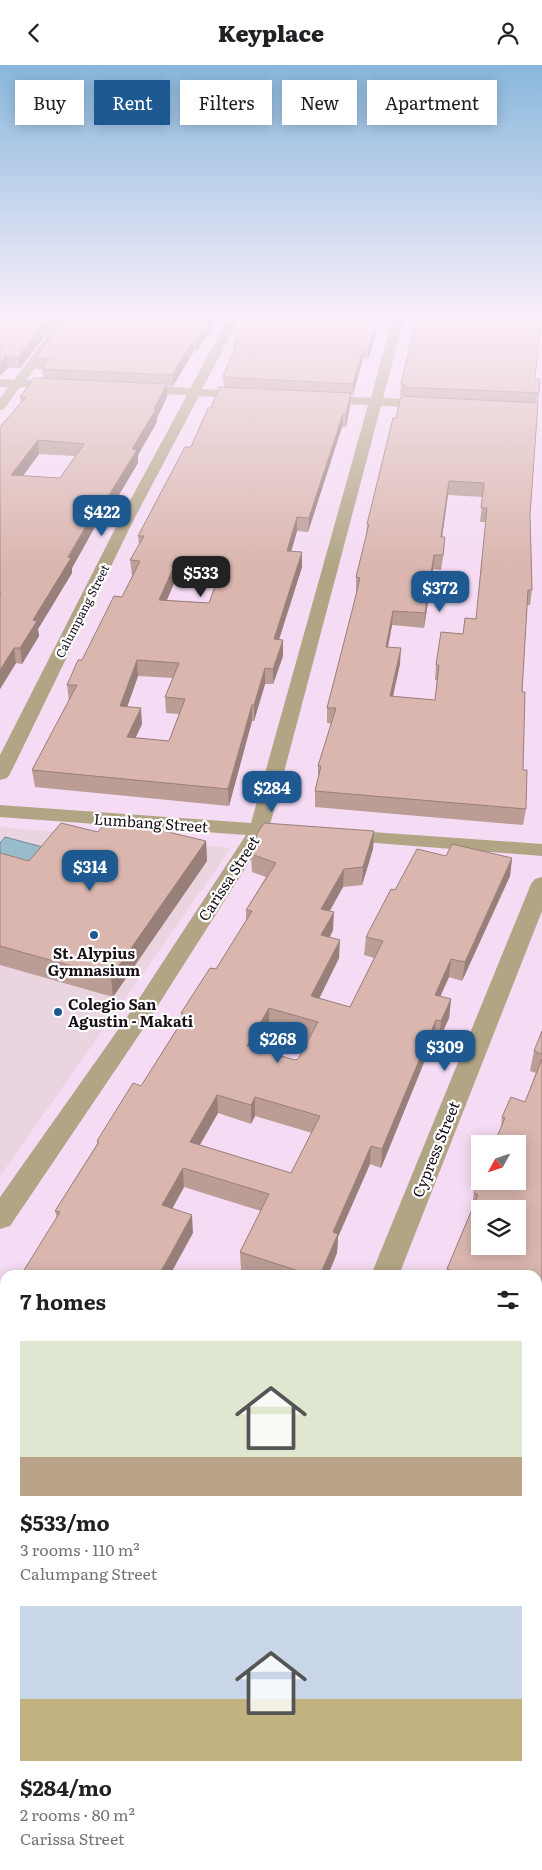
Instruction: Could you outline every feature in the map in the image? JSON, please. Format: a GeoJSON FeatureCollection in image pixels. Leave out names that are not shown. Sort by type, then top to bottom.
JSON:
{"type":"FeatureCollection","features":[{"type":"Feature","properties":{"kind":"street","name":"Calumpang Street"},"geometry":{"type":"LineString","coordinates":[[0,774],[125,523],[192,400]]}},
{"type":"Feature","properties":{"kind":"street"},"geometry":{"type":"LineString","coordinates":[[344,400],[443,405]]}},
{"type":"Feature","properties":{"kind":"street","name":"Carissa Street"},"geometry":{"type":"LineString","coordinates":[[0,1219],[133,1026],[259,830],[374,402]]}},
{"type":"Feature","properties":{"kind":"street","name":"Lumbang Street"},"geometry":{"type":"LineString","coordinates":[[0,811],[288,832]]}},
{"type":"Feature","properties":{"kind":"street"},"geometry":{"type":"LineString","coordinates":[[327,835],[542,850]]}},
{"type":"Feature","properties":{"kind":"street","name":"Cypress Street"},"geometry":{"type":"LineString","coordinates":[[386,1270],[542,883]]}},
{"type":"Feature","properties":{"kind":"shaded area","name":"Colegio San Agustin - Makati"},"geometry":{"type":"Polygon","coordinates":[[[0,827],[231,848],[0,1176],[0,827]]]}},
{"type":"Feature","properties":{"kind":"water"},"geometry":{"type":"Polygon","coordinates":[[[5,837],[50,849],[28,876],[0,868],[0,843],[5,837]]]}},
{"type":"Feature","properties":{"kind":"building"},"geometry":{"type":"Polygon","coordinates":[[[23,400],[159,400],[154,409],[156,409],[132,449],[137,450],[99,511],[95,511],[68,557],[71,558],[33,620],[37,621],[20,648],[14,648],[0,670],[1,593],[0,427],[23,400]],[[38,440],[11,475],[60,478],[84,444],[38,440]]]}},
{"type":"Feature","properties":{"kind":"building"},"geometry":{"type":"Polygon","coordinates":[[[214,400],[349,400],[309,518],[297,517],[287,551],[302,552],[274,639],[283,640],[273,669],[265,668],[254,705],[252,705],[228,789],[32,770],[77,685],[67,685],[78,660],[82,660],[114,596],[122,597],[140,561],[130,560],[144,536],[138,536],[185,447],[191,447],[208,408],[211,408],[214,400]],[[175,564],[159,600],[209,603],[222,568],[175,564]],[[137,660],[120,706],[141,708],[127,737],[169,741],[185,699],[165,697],[179,663],[137,660]]]}},
{"type":"Feature","properties":{"kind":"building"},"geometry":{"type":"Polygon","coordinates":[[[400,400],[484,400],[538,403],[530,515],[532,590],[528,590],[522,692],[525,692],[523,770],[527,770],[526,809],[315,791],[321,766],[318,766],[336,708],[327,708],[360,578],[356,577],[393,418],[396,418],[400,400]],[[449,481],[441,537],[445,537],[443,555],[434,555],[425,613],[393,611],[386,647],[401,648],[390,696],[435,700],[439,665],[436,665],[441,632],[463,634],[465,618],[476,619],[487,508],[481,508],[484,483],[449,481]]]}},
{"type":"Feature","properties":{"kind":"building"},"geometry":{"type":"Polygon","coordinates":[[[109,818],[206,841],[111,977],[0,946],[0,853],[29,861],[61,823],[98,832],[109,818]]]}},
{"type":"Feature","properties":{"kind":"building"},"geometry":{"type":"Polygon","coordinates":[[[264,823],[374,831],[363,867],[344,869],[321,909],[334,912],[321,935],[340,940],[311,996],[350,1007],[383,941],[366,937],[391,889],[395,890],[417,849],[446,856],[452,844],[512,858],[465,962],[451,959],[435,995],[451,999],[441,1021],[436,1020],[382,1149],[371,1146],[333,1232],[338,1234],[322,1270],[296,1270],[240,1252],[269,1194],[183,1168],[162,1205],[192,1215],[162,1270],[24,1270],[60,1212],[55,1211],[99,1142],[97,1141],[133,1083],[141,1086],[186,1015],[181,1013],[210,968],[216,969],[252,911],[246,910],[276,863],[251,854],[258,832],[264,823]],[[269,1008],[247,1046],[295,1060],[298,1059],[318,1022],[269,1008]],[[217,1095],[190,1142],[291,1173],[320,1116],[255,1097],[251,1105],[217,1095]]]}},
{"type":"Feature","properties":{"kind":"building"},"geometry":{"type":"Polygon","coordinates":[[[542,1031],[542,1054],[534,1051],[542,1031]]]}},
{"type":"Feature","properties":{"kind":"building"},"geometry":{"type":"Polygon","coordinates":[[[542,1059],[542,1270],[450,1270],[447,1269],[471,1212],[471,1255],[526,1255],[526,1200],[476,1200],[478,1195],[474,1193],[475,1190],[526,1190],[526,1135],[498,1135],[505,1118],[502,1117],[511,1097],[525,1102],[542,1059]]]}},
{"type":"Feature","properties":{"kind":"place","name":"St. Alypius Gymnasium"},"geometry":{"type":"Point","coordinates":[94,935]}},
{"type":"Feature","properties":{"kind":"place","name":"Colegio San Agustin - Makati"},"geometry":{"type":"Point","coordinates":[58,1012]}}]}
